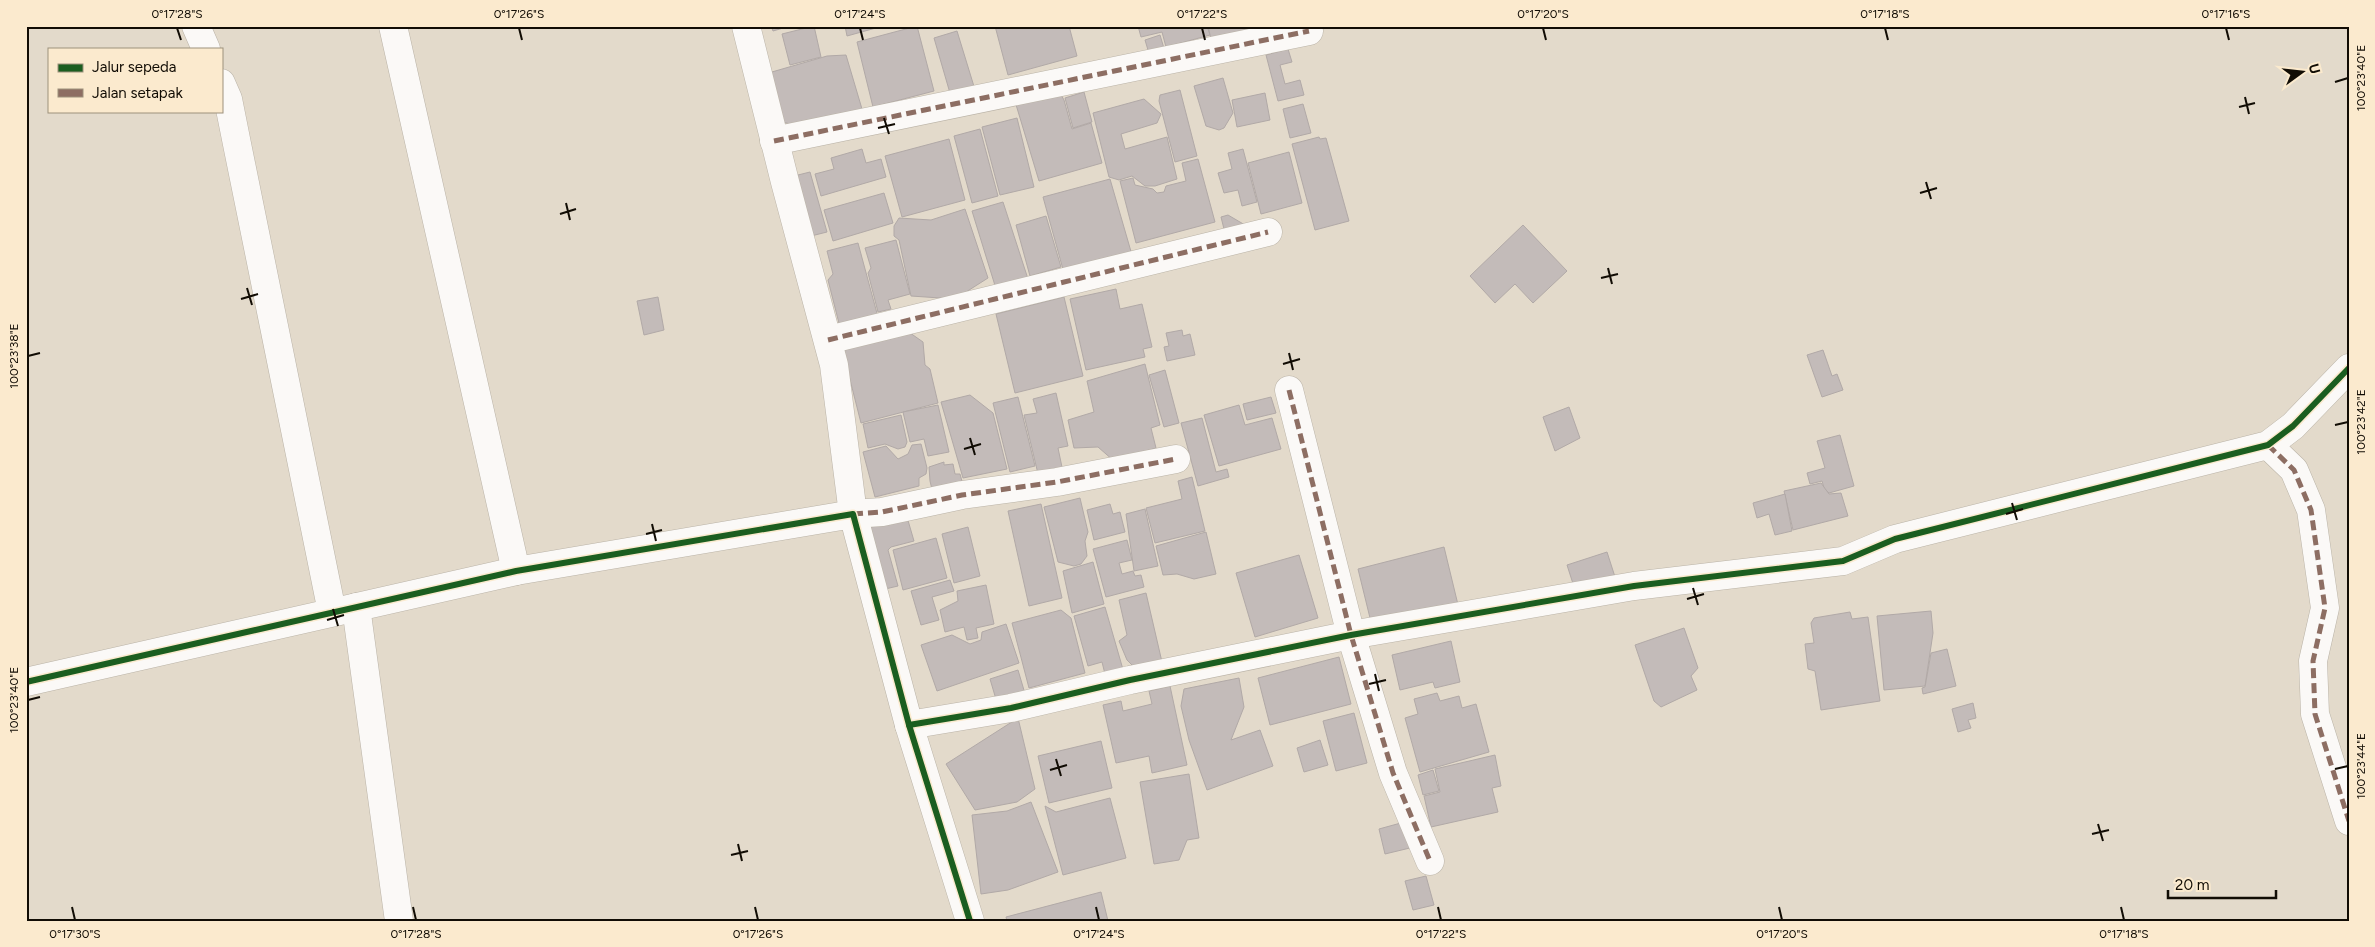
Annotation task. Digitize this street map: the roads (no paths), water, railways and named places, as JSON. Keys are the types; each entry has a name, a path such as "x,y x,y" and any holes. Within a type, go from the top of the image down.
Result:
{"street":[{"path":"196,26 206,48"},
{"path":"393,26 516,570"},
{"path":"746,26 774,141 834,365 854,514 909,725 970,921"},
{"path":"774,141 1309,31"},
{"path":"222,86 228,99 344,609 399,921"},
{"path":"828,340 1268,232"},
{"path":"909,725 1011,708 1130,680 1351,635 1634,586 1843,561 1896,540 2268,445 2293,426 2349,368"},
{"path":"1289,390 1351,635 1393,772 1430,860"},
{"path":"2268,445 2294,470 2311,510 2325,608 2313,661 2315,714 2349,821"},
{"path":"26,682 516,570 854,514 882,512 962,495 1057,482 1176,459"}]}
